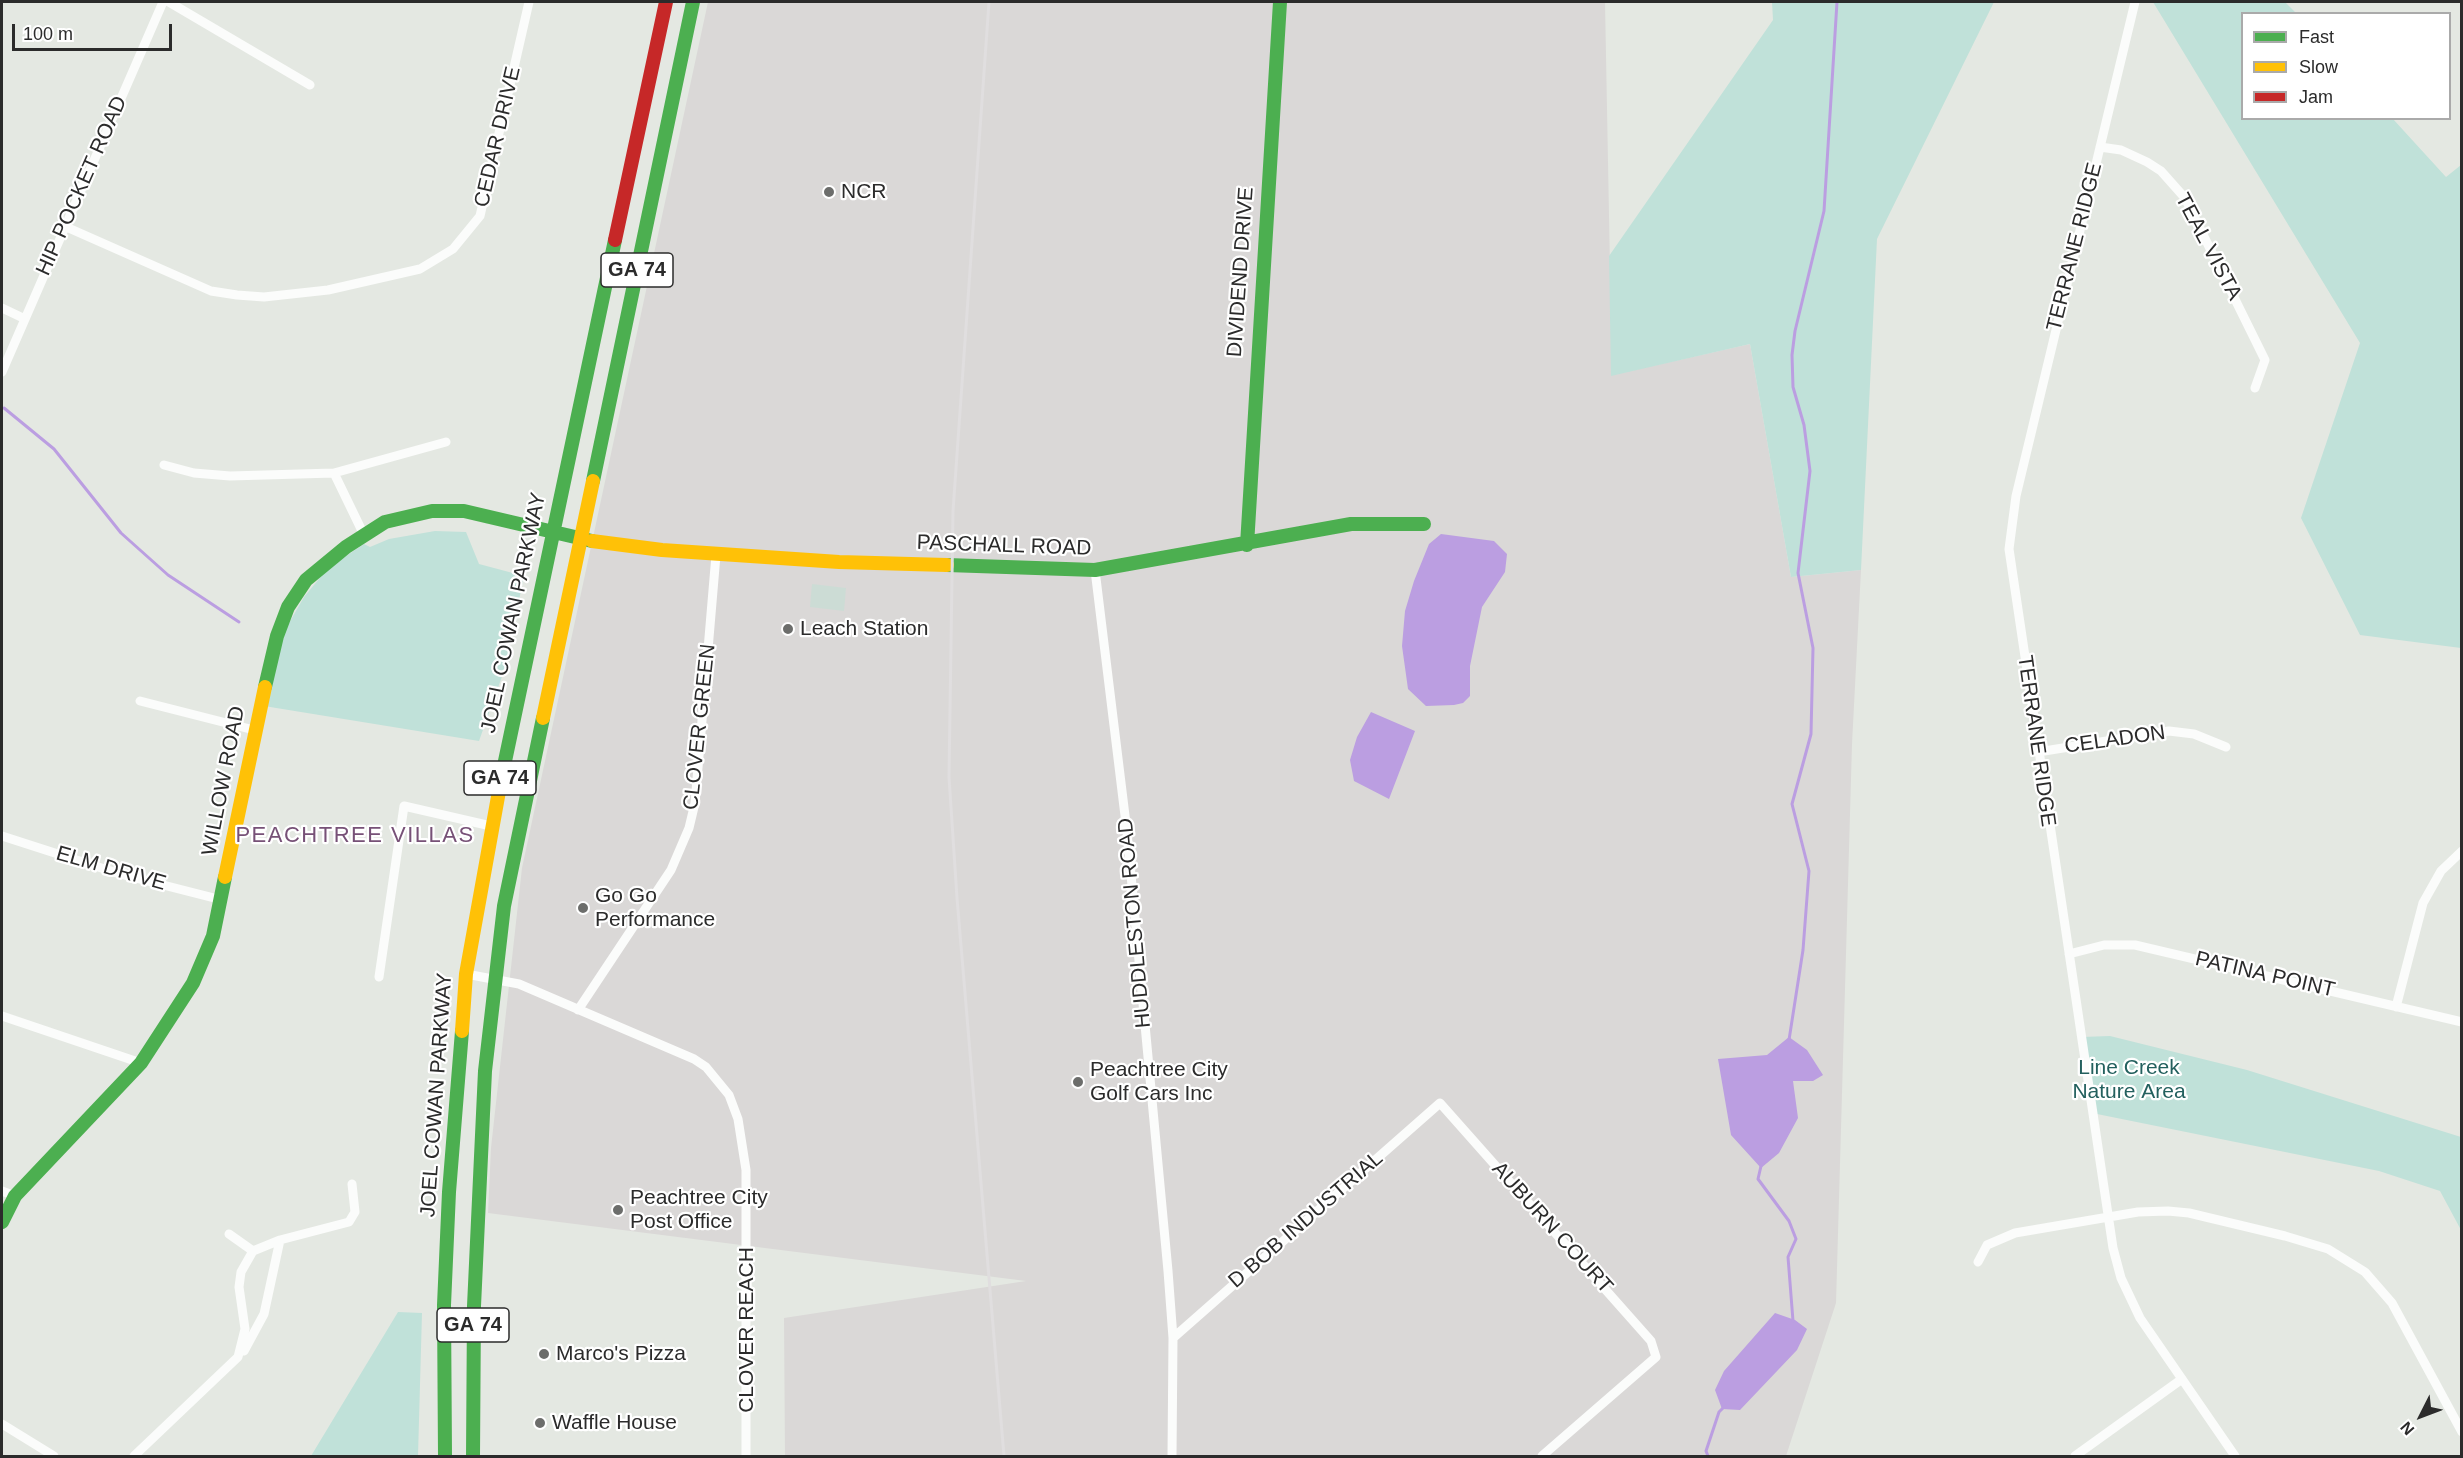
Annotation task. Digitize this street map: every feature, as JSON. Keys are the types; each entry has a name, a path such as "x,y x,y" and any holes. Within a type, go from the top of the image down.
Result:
{"main road":[{"name":"JOEL COWAN PARKWAY","path":"445,1456 446,1259 466,974 491,826 666,2"},
{"name":"GA 74","path":"473,1456 472,1386 485,1071 504,906 693,2"},
{"name":"DIVIDEND DRIVE","path":"1247,545 1280,2"},
{"name":"WILLOW ROAD","path":"2,1222 15,1196 141,1063 194,983 211,944 222,900 254,730 277,636 288,607 306,580 364,535 385,522 410,514 444,510 464,511 580,538"},
{"name":"PASCHALL ROAD","path":"580,538 605,544 716,555 839,562 1095,570 1247,545 1351,524 1391,522 1424,524"}],"street":[{"name":"HIP POCKET ROAD","path":"2,372 23,318 163,2"},
{"path":"169,2 310,85"},
{"name":"CEDAR DRIVE","path":"64,226 211,291 237,295 264,297 328,290 420,269 453,249 480,216 529,2"},
{"name":"TERRANE RIDGE","path":"2134,2 2050,350 2009,534 2011,566 2106,1217 2121,1278 2130,1299 2235,1456"},
{"name":"TEAL VISTA","path":"2100,147 2121,150 2147,162 2161,171 2185,198 2265,360 2254,388"},
{"path":"2,308 23,318"},
{"path":"164,465 194,473 230,476 334,474 447,442"},
{"path":"334,474 364,535"},
{"name":"CLOVER GREEN","path":"578,1011 671,870 688,828 695,803 716,555"},
{"name":"HUDDLESTON ROAD","path":"1095,570 1126,832 1173,1338 1172,1456"},
{"path":"140,701 254,730"},
{"name":"CELADON","path":"2038,752 2169,731 2194,734 2226,747"},
{"path":"379,977 404,806 491,826"},
{"name":"ELM DRIVE","path":"2,836 120,874 222,900"},
{"path":"2396,1007 2422,903 2441,871 2462,851"},
{"name":"PATINA POINT","path":"2068,954 2104,945 2135,945 2462,1022"},
{"name":"CLOVER REACH","path":"466,974 512,982 694,1059 720,1081 729,1095 738,1119 744,1146 746,1181 746,1456"},
{"path":"2,1016 141,1063"},
{"name":"D BOB INDUSTRIAL","path":"1173,1338 1440,1103"},
{"name":"AUBURN COURT","path":"1440,1103 1636,1323 1651,1341 1656,1357 1542,1456"},
{"path":"238,1357 246,1329 239,1287 241,1272 253,1251 280,1240 349,1222 355,1212 352,1184"},
{"path":"2,1191 15,1196"},
{"path":"1978,1262 1987,1245 2015,1233 2138,1212 2189,1213 2294,1238 2339,1254 2365,1272 2392,1303 2462,1432"},
{"path":"229,1234 253,1251"},
{"path":"134,1456 247,1347 264,1314 280,1240"},
{"path":"2075,1456 2182,1379"},
{"path":"2,1424 54,1456"}],"shaded area":[{"path":"708,2 1605,2 1612,375 1750,344 1791,577 1861,570 1852,744 1836,1303 1786,1456 785,1456 784,1318 1026,1281 488,1213 491,1148 522,868"},
{"path":"1441,534 1494,541 1507,554 1505,572 1482,607 1470,666 1470,696 1463,703 1426,706 1408,689 1402,646 1405,611 1429,544"},
{"path":"812,584 846,588 844,611 810,607"},
{"path":"1371,712 1415,731 1389,799 1354,781 1350,760 1357,737"},
{"path":"1789,1037 1807,1050 1823,1075 1813,1081 1793,1081 1798,1118 1779,1153 1761,1168 1731,1135 1718,1059 1767,1055"},
{"path":"1775,1313 1795,1320 1807,1329 1797,1350 1740,1410 1722,1409 1715,1390 1724,1371"}],"green space":[{"path":"1772,2 1994,2 1877,239 1861,570 1791,577 1750,344 1611,376 1609,256 1773,20"},
{"path":"2153,2 2285,2 2295,12 2241,12 2241,120 2394,120 2446,177 2461,165 2461,648 2360,635 2301,518 2360,343"},
{"path":"435,531 466,532 479,564 524,576 505,668 479,741 264,706 285,630 304,597 328,568 364,544 370,547 389,539"},
{"name":"Line Creek Nature Area","path":"2110,1036 2247,1070 2461,1137 2461,1230 2440,1191 2379,1171 2092,1113 2081,1037"},
{"path":"398,1312 422,1313 418,1456 311,1456"}],"waterway":[{"path":"1789,1040 1803,950 1809,871 1792,804 1811,734 1813,648 1798,573 1810,471 1804,425 1793,387 1792,355 1795,331 1824,211 1837,2"},
{"path":"4,408 54,449 121,533 168,575 239,622"},
{"path":"1761,1166 1758,1179 1789,1221 1796,1239 1788,1257 1793,1321"},
{"path":"1708,1456 1706,1451 1719,1412 1725,1406"}],"railway":[{"path":"989,2 953,511 949,777 1004,1456"}],"traffic: fast":[{"path":"593,481 693,2"},
{"path":"1247,545 1280,2"},
{"path":"501,780 615,240"},
{"path":"265,687 277,636 288,607 306,580 346,547 385,522 432,511 464,511 592,541"},
{"path":"947,565 1095,570 1351,524 1424,524"},
{"path":"473,1456 474,1306 485,1071 504,906 543,718"},
{"path":"2,1222 15,1196 141,1063 193,983 213,936 225,877"},
{"path":"445,1456 444,1305 449,1192 462,1031"}],"traffic: slow":[{"path":"543,718 593,481"},
{"path":"592,541 662,550 839,562 947,565"},
{"path":"225,877 265,687"},
{"path":"462,1031 466,974 501,780"}],"traffic: jam":[{"path":"615,240 666,2"}],"place":[{"name":"NCR","path":"829,192"},
{"name":"Leach Station","path":"788,629"},
{"name":"Go Go Performance","path":"583,908"},
{"name":"Peachtree City Golf Cars Inc","path":"1078,1082"},
{"name":"Peachtree City Post Office","path":"618,1210"},
{"name":"Marco's Pizza","path":"544,1354"},
{"name":"Waffle House","path":"540,1423"}],"district":[{"name":"PEACHTREE VILLAS","path":"355,836"}]}
